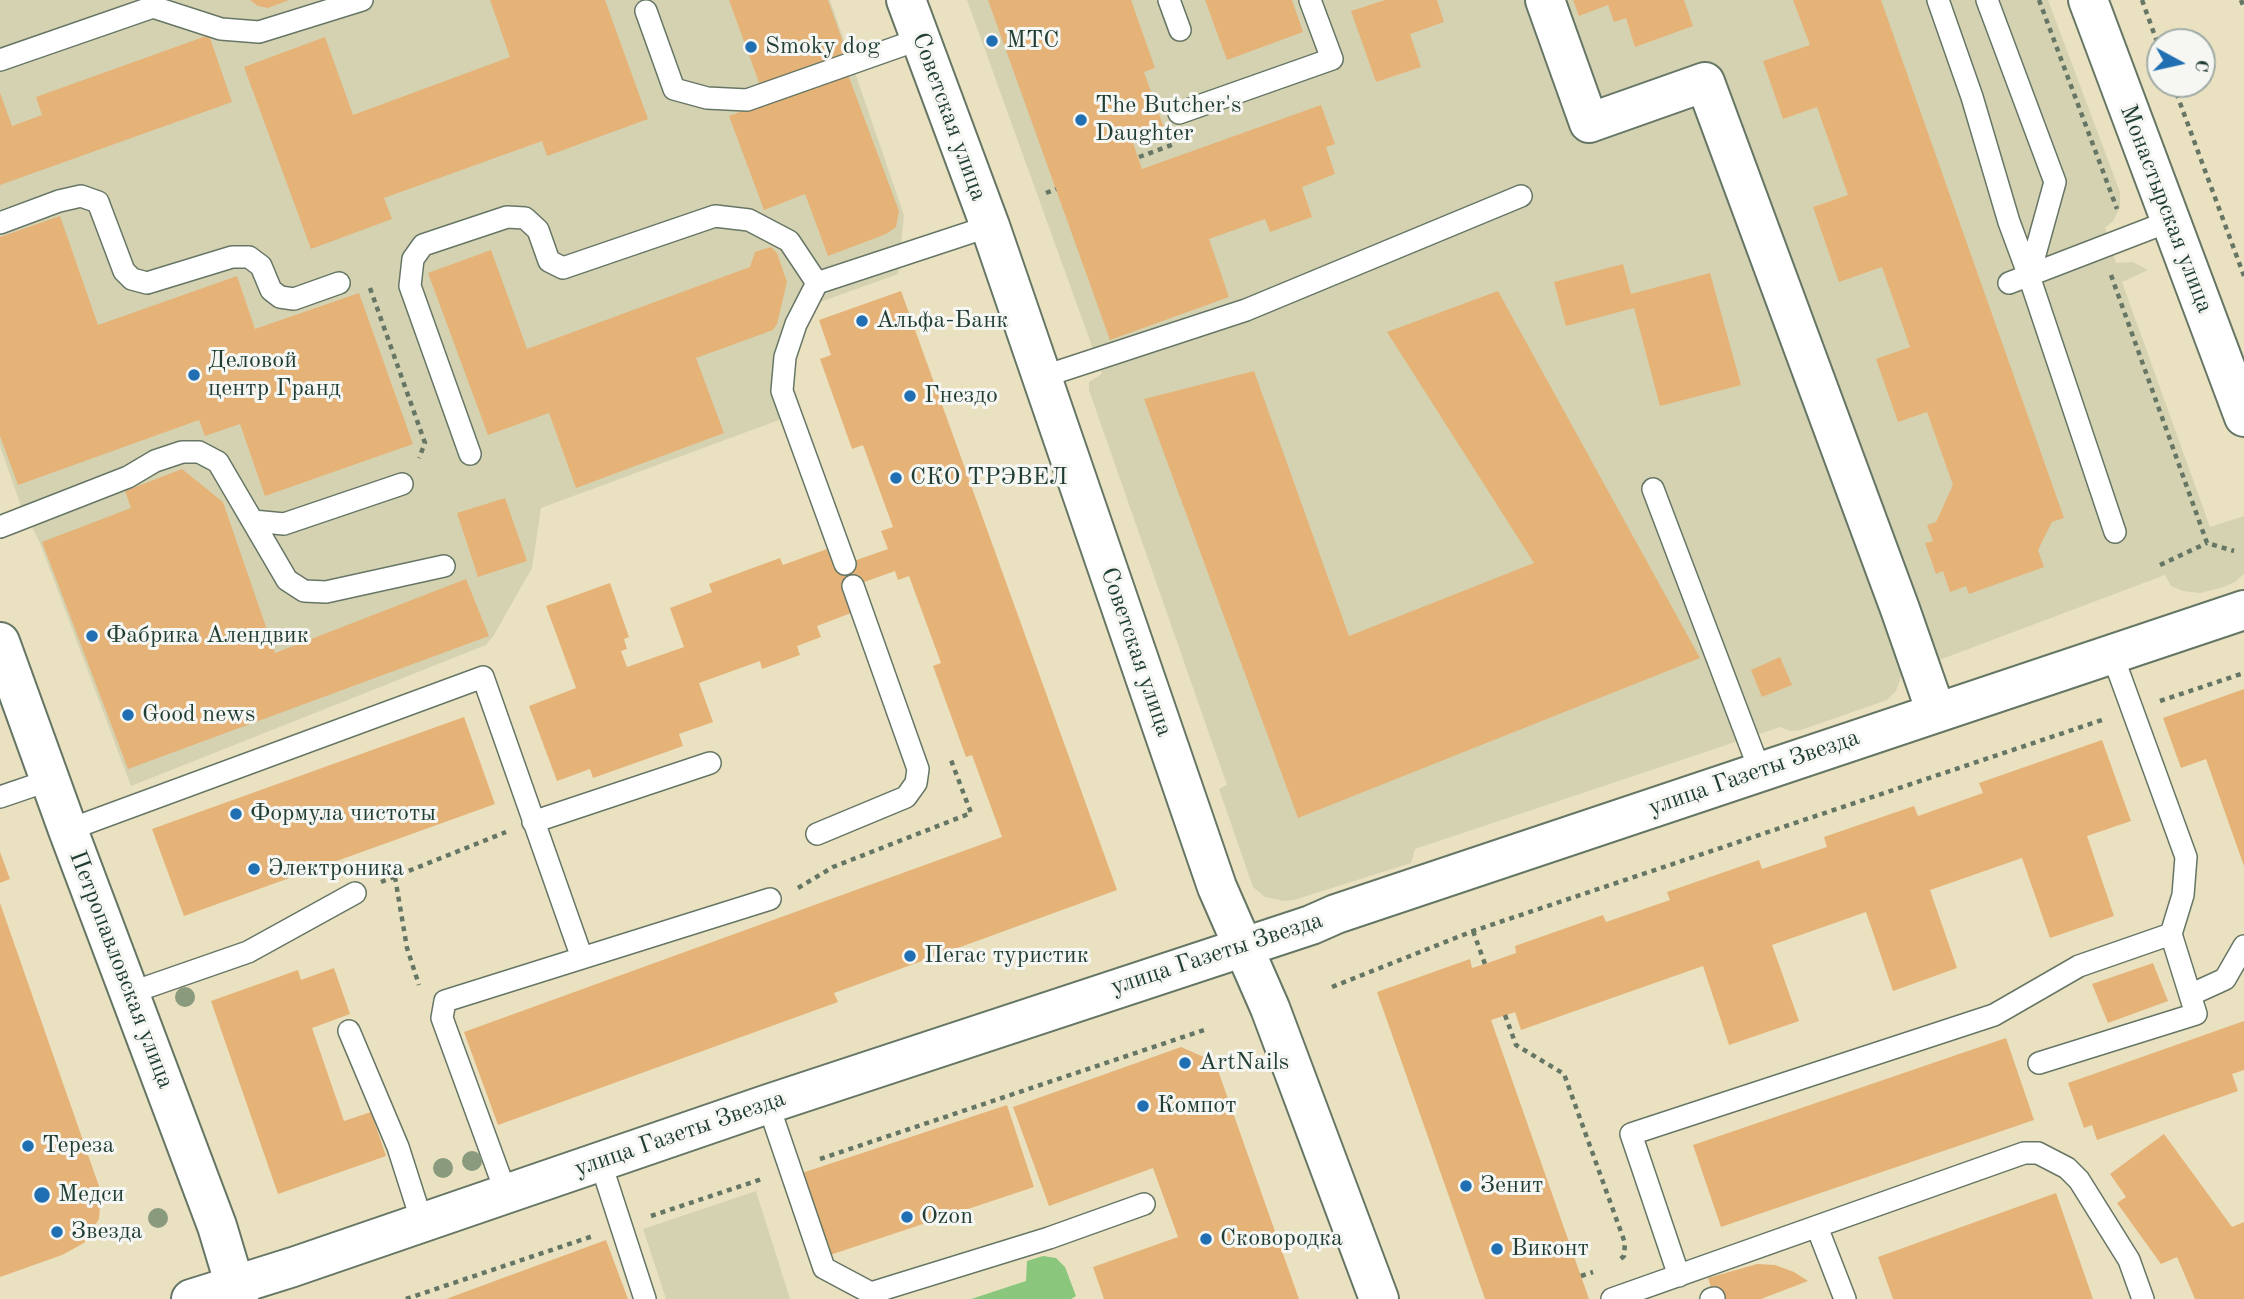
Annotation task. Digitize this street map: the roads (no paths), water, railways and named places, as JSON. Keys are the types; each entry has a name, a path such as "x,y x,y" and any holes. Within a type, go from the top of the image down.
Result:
{"street":[{"name":"Советская улица","path":"906,0 990,226 1217,887 1270,1008 1379,1299"},
{"path":"1545,0 1589,123 1705,82 1936,712"},
{"name":"Монастырская улица","path":"2088,0 2244,417"},
{"name":"улица Газеты Звезда","path":"191,1299 236,1292 293,1266 600,1161 2244,610"},
{"name":"Петропавловская улица","path":"0,642 217,1226 236,1292"}],"lane":[{"path":"0,60 152,4 221,29 259,32 362,0"},
{"path":"1169,0 1181,30"},
{"path":"1179,113 1332,59 1310,0"},
{"path":"1938,0 1972,97 2009,222 2115,532"},
{"path":"1987,0 2055,182 2029,276"},
{"path":"646,10 674,89 707,98 747,100 920,39"},
{"path":"0,223 81,196 98,202 124,271 132,279 147,283 232,257 249,257 261,266 271,290 280,297 294,299 339,283"},
{"path":"1042,377 1246,310 1521,196"},
{"path":"470,454 410,286 413,259 423,245 507,217 525,218 538,230 550,261 563,268 715,216 749,220 789,241 817,283"},
{"path":"2009,284 2170,221"},
{"path":"845,564 782,391 785,357 796,324 817,283 990,226"},
{"path":"0,527 128,477 155,461 182,452 199,452 218,462 287,580 304,591 326,592 444,566"},
{"path":"253,522 284,524 402,484"},
{"path":"1653,489 1760,771"},
{"path":"817,834 906,797 916,783 918,769 853,586"},
{"path":"2039,1063 2196,1014 2171,934 2183,895 2186,858 2112,654"},
{"path":"68,830 484,677 582,958"},
{"path":"533,822 710,763"},
{"path":"0,797 50,780"},
{"path":"130,993 248,952 355,893"},
{"path":"506,1193 442,1018 446,1001 770,899"},
{"path":"1679,1276 1631,1134 1994,1015 2079,966 2171,934"},
{"path":"2190,995 2225,979 2244,946"},
{"path":"349,1031 398,1147 422,1222"},
{"path":"768,1104 824,1268 871,1293 1049,1238 1144,1204"},
{"path":"1612,1299 2024,1153 2038,1153 2067,1168 2079,1180 2129,1260 2143,1299"},
{"path":"600,1161 645,1299"},
{"path":"1817,1227 1845,1299"}],"place":[{"name":"МТС","path":"992,41"},
{"name":"Smoky dog","path":"751,47"},
{"name":"The Butcher's Daughter","path":"1081,120"},
{"name":"Альфа-Банк","path":"862,321"},
{"name":"Деловой центр Гранд","path":"194,375"},
{"name":"Гнездо","path":"910,396"},
{"name":"СКО ТРЭВЕЛ","path":"896,478"},
{"name":"Фабрика Алендвик","path":"92,636"},
{"name":"Good news","path":"128,715"},
{"name":"Формула чистоты","path":"236,814"},
{"name":"Электроника","path":"254,869"},
{"name":"Пегас туристик","path":"910,956"},
{"name":"ArtNails","path":"1185,1063"},
{"name":"Компот","path":"1143,1106"},
{"name":"Тереза","path":"28,1146"},
{"name":"Зенит","path":"1466,1186"},
{"name":"Медси","path":"42,1195"},
{"name":"Ozon","path":"907,1217"},
{"name":"Звезда","path":"57,1232"},
{"name":"Сковородка","path":"1206,1239"},
{"name":"Виконт","path":"1497,1249"}]}
